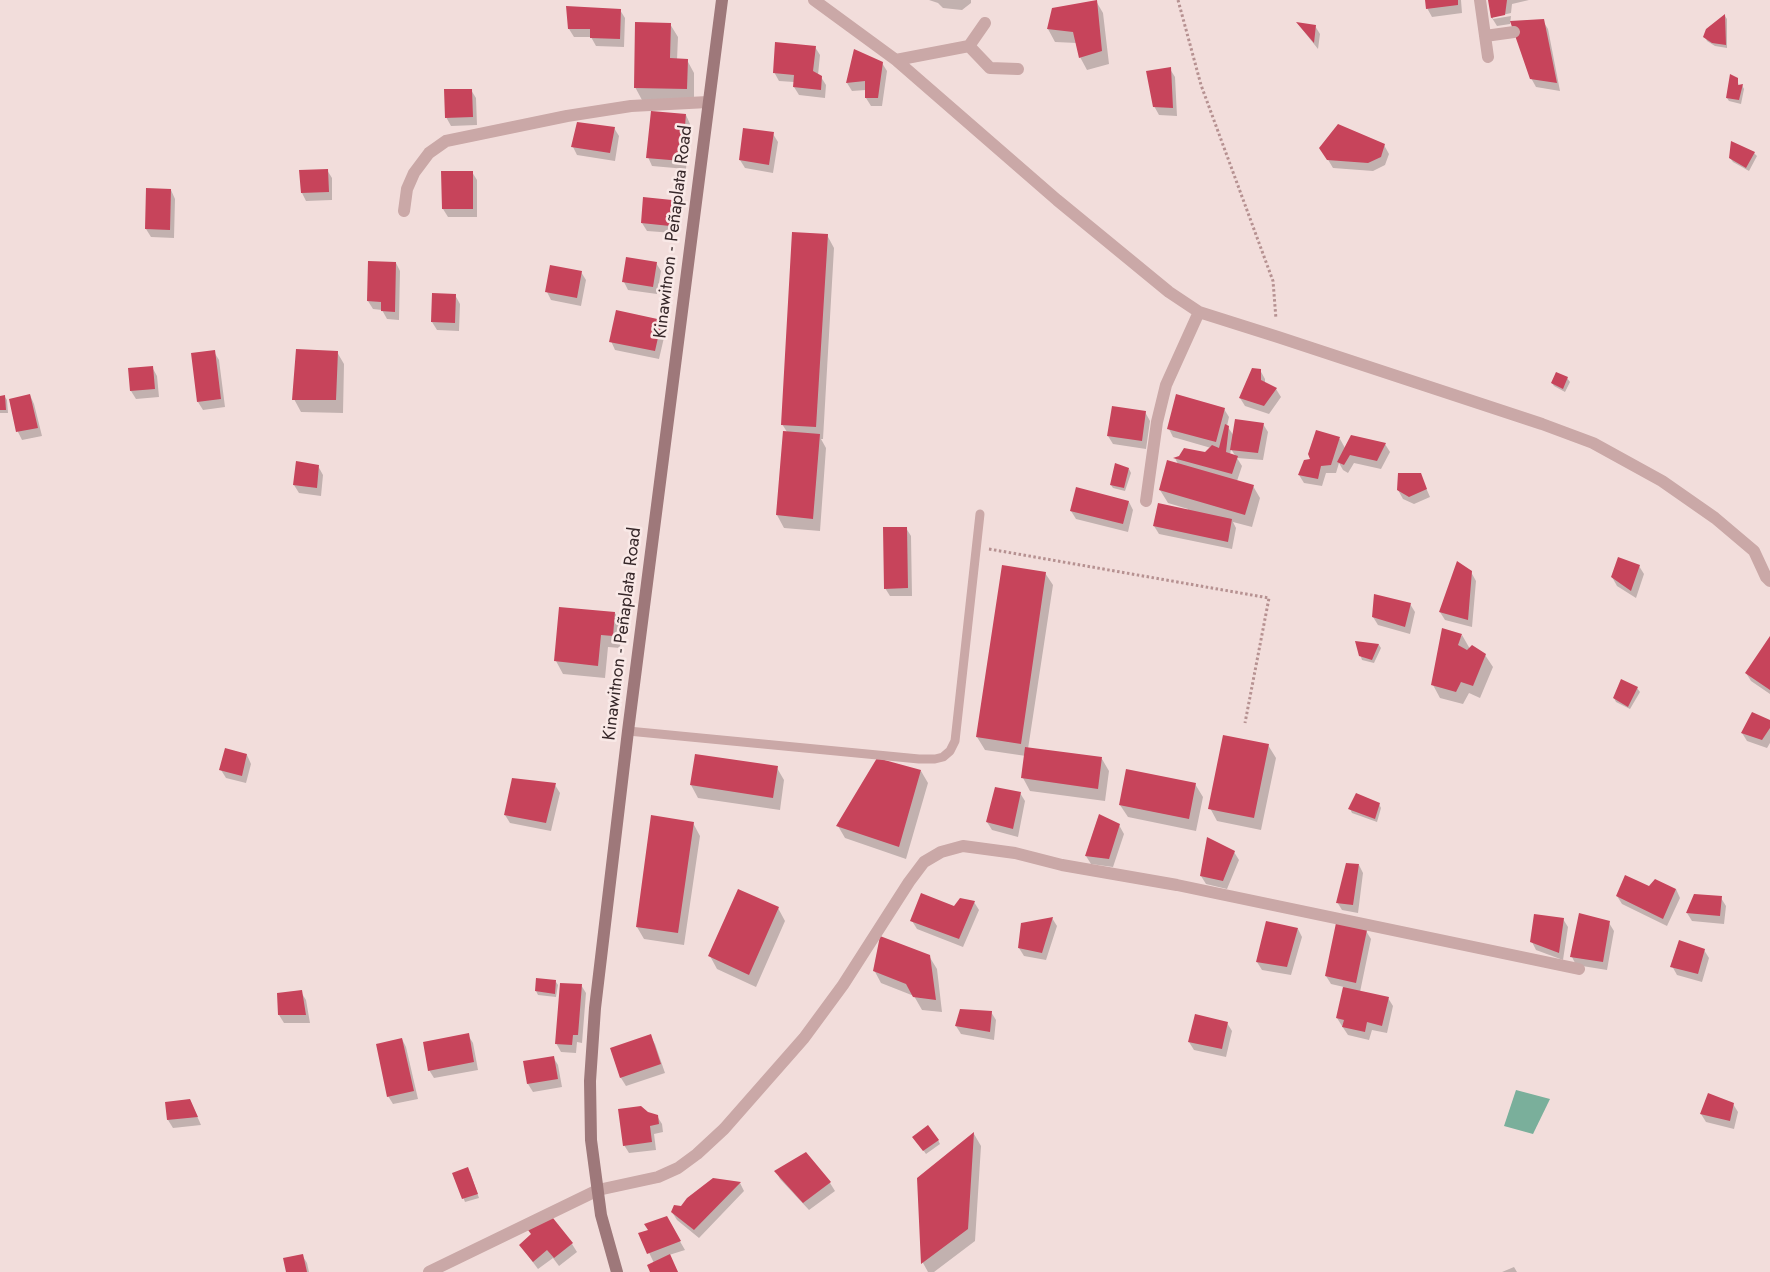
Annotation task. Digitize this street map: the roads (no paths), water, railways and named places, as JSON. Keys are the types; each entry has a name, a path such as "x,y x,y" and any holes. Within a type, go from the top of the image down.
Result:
{"street":[{"name":"Kinawitnon - Peñaplata Road","path":"617,1272 601,1214 591,1140 590,1081 595,1008 628,731 722,0"},
{"path":"814,0 896,60 1058,200 1169,292 1198,312 1542,424 1593,443 1662,481 1715,518 1754,551 1768,577"},
{"path":"1480,0 1488,56"},
{"path":"896,60 969,46 985,24"},
{"path":"1485,36 1514,32"},
{"path":"969,46 990,68 1018,69"},
{"path":"404,211 407,189 414,174 429,153 446,141 604,110 631,106 708,102"},
{"path":"1146,501 1157,422 1166,385 1198,312"},
{"path":"429,1272 598,1190 658,1177 678,1168 697,1154 724,1129 804,1038 843,985 909,882 924,862 941,852 963,846 1015,853 1062,865 1186,887 1579,969"}],"lane":[{"path":"628,731 919,759 943,757 950,751 954,740 980,514"}]}
